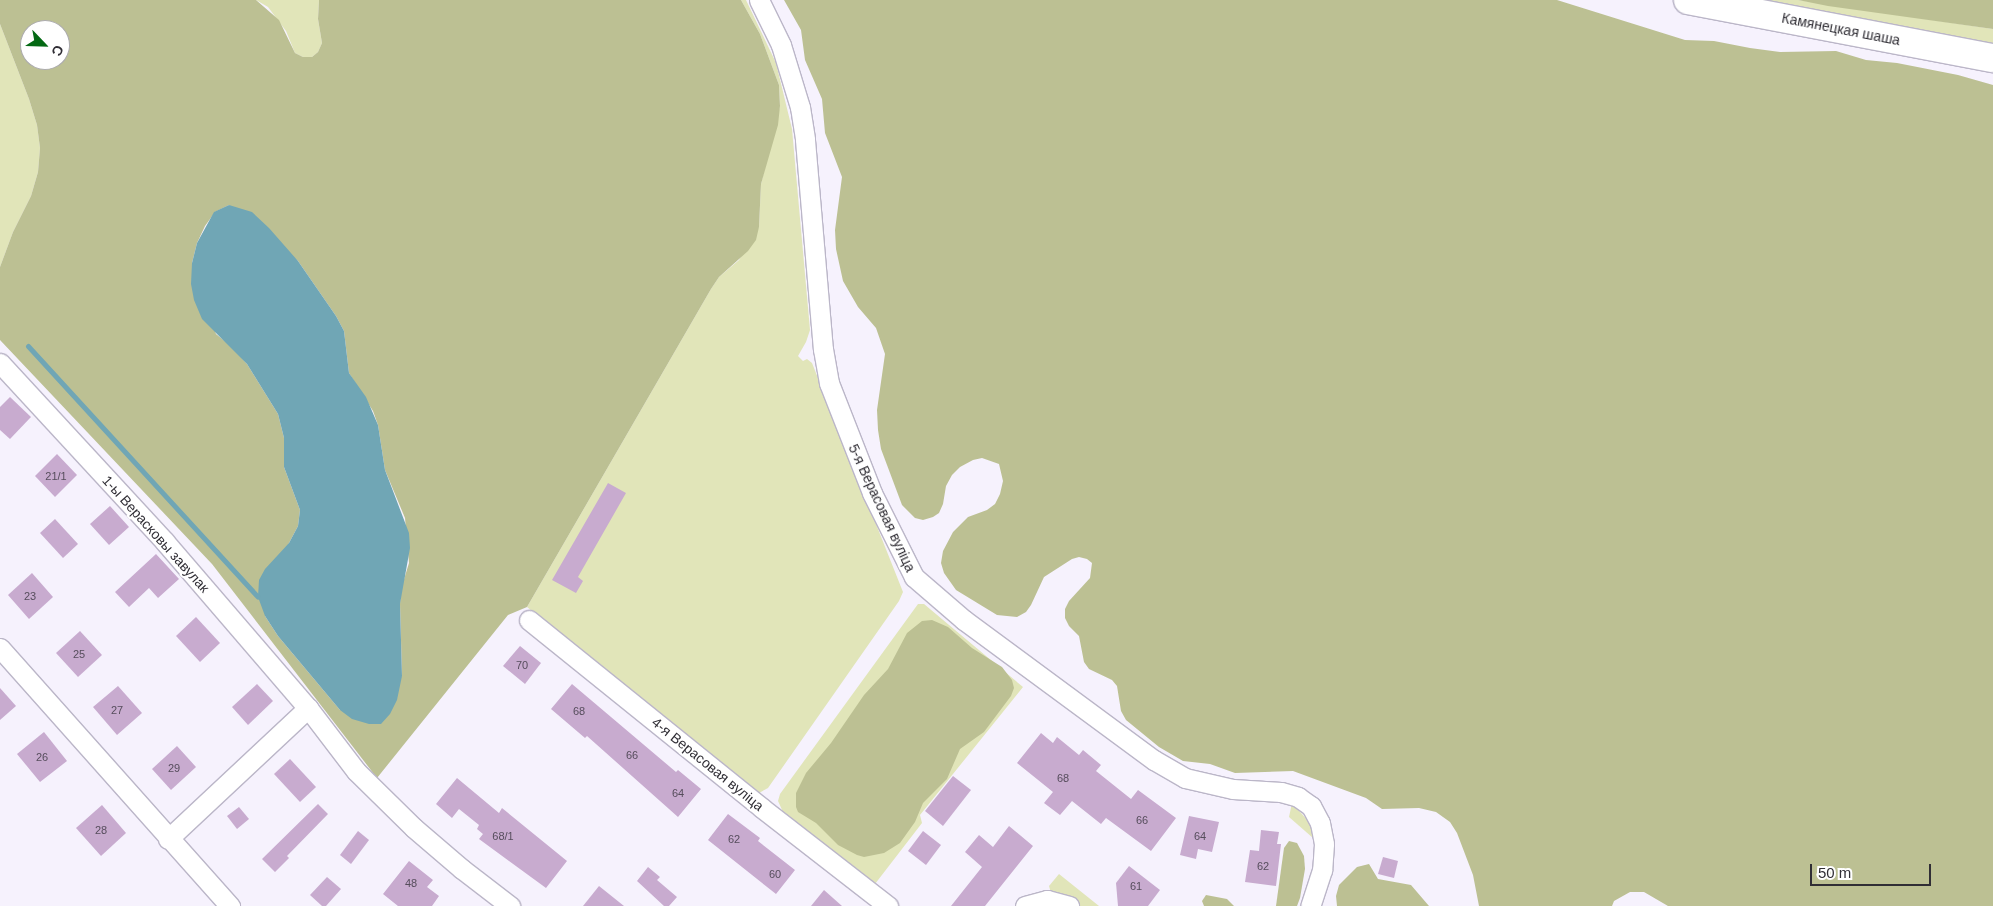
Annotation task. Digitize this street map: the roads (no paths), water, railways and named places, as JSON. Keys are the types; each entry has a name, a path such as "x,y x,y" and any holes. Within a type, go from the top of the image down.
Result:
{"main road":[{"name":"Камянецкая шаша","path":"1688,0 1993,58"}],"street":[{"name":"5-я Верасовая вуліца","path":"759,0 781,45 800,107 805,140 823,349 829,383 872,493 914,578 964,620 1154,760 1185,778 1233,789 1281,792 1298,797 1311,806 1320,823 1324,844 1322,870 1312,905"},
{"name":"1-ы Верасковы завулак","path":"0,363 165,542 308,708 356,771 408,822 462,869 510,906"},
{"name":"4-я Верасовая вуліца","path":"529,620 762,808 888,906"},
{"path":"0,648 168,839 230,906"},
{"path":"168,839 308,708"},
{"path":"1025,906 1047,900 1068,906"}],"water":[{"path":"229,205 252,212 269,228 298,261 336,316 344,331 349,373 366,397 378,425 385,470 409,533 410,548 400,604 402,676 397,700 390,714 381,724 369,724 352,719 340,710 278,636 265,616 258,597 259,580 265,569 289,543 298,526 300,510 284,467 284,438 278,414 247,364 202,319 194,300 191,284 192,263 197,243 214,212"}],"waterway":[{"path":"28,346 258,597"}]}
